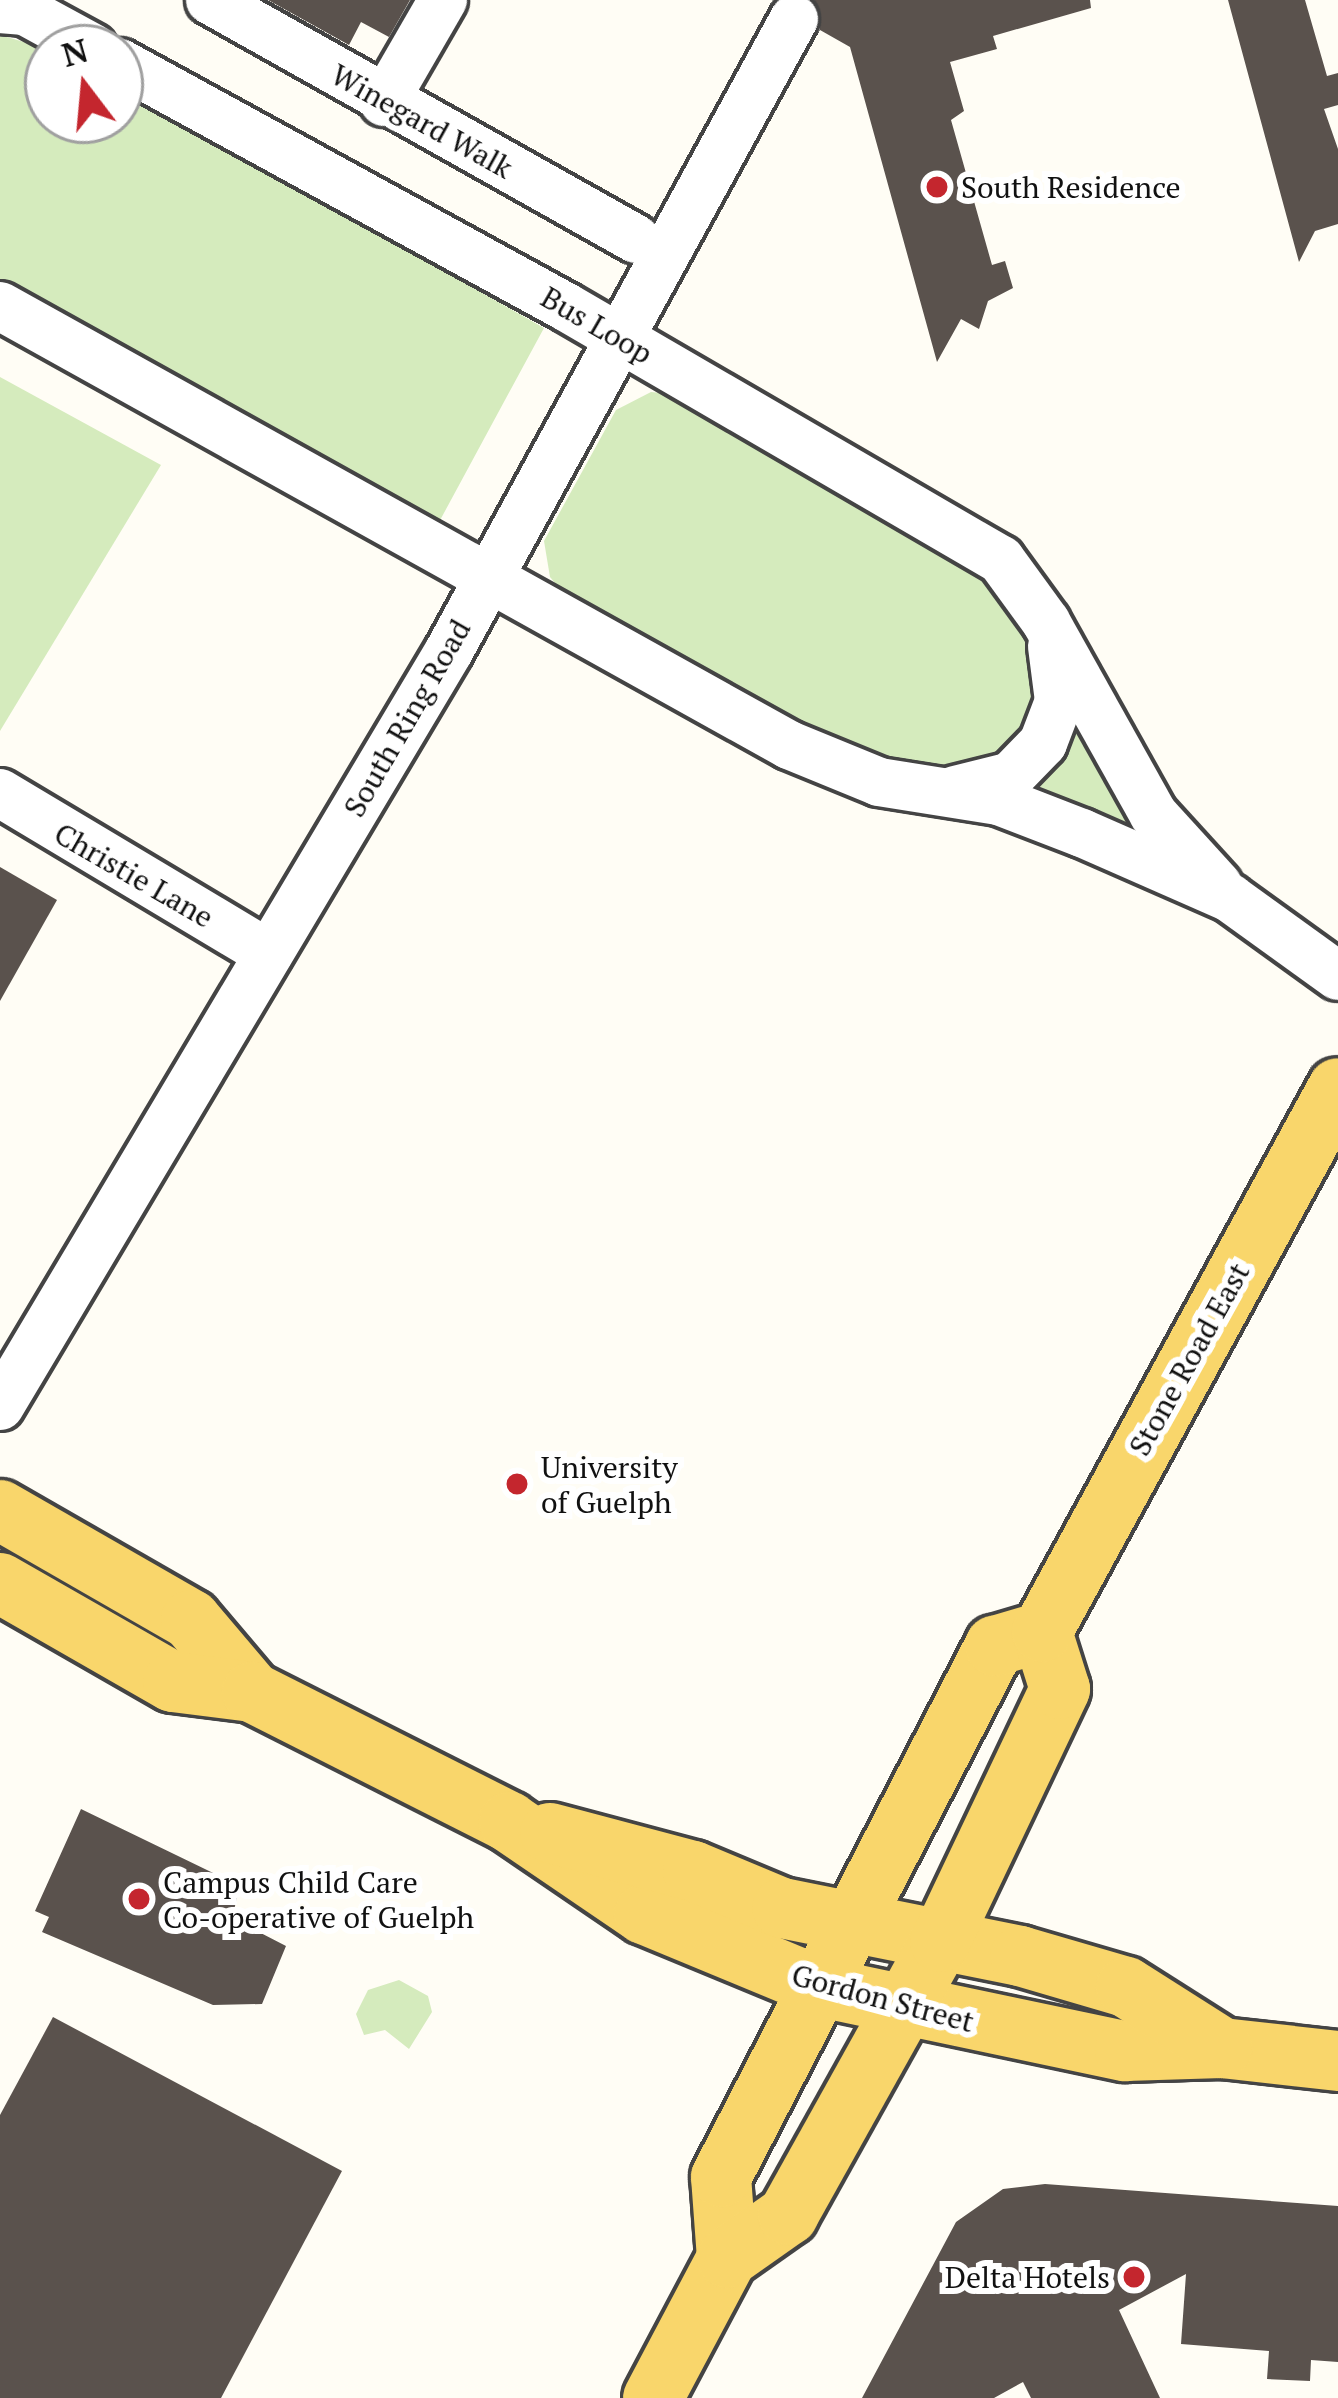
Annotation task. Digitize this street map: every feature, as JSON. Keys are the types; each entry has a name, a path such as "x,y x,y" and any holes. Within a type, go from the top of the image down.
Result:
{"main road":[{"name":"Stone Road East","path":"1042,1632 1338,1088"},
{"name":"Gordon Street","path":"0,1510 191,1620 252,1692"},
{"name":"Gordon Street","path":"0,1583 173,1682 252,1692 509,1822 644,1914 820,1987 1125,2051 1222,2048 1338,2061"},
{"path":"652,2398 727,2258 788,2215 940,1942 1060,1689 1042,1632 995,1646 721,2177 727,2258"},
{"name":"Gordon Street","path":"509,1822 693,1870 782,1908 1126,1987 1222,2048"}],"street":[{"name":"Winegard Walk","path":"209,0 384,102 637,239"},
{"path":"384,102 443,0"},
{"path":"0,9 25,11 49,24"},
{"name":"South Ring Road","path":"0,1406 487,576 794,19"},
{"name":"Bus Loop","path":"144,76 616,337 1001,560 1046,622 1154,815 1230,898 1338,976"},
{"name":"Bus Loop","path":"0,306 789,745 843,770 914,789 999,801 1230,898"},
{"name":"Bus Loop","path":"914,789 990,786 1030,762 1059,701 1046,622"},
{"name":"Christie Lane","path":"0,794 269,953"}],"green space":[{"path":"0,35 24,42 24,144 144,144 144,101 544,328 438,524 0,282"},
{"path":"0,377 161,465 0,731"},
{"path":"651,392 672,394 931,540 992,586 1030,629 1037,729 967,777 859,757 565,595 550,577 544,541 616,410"},
{"path":"1073,728 1084,738 1131,829 1035,795"},
{"path":"399,1980 428,1996 432,2012 409,2049 385,2030 364,2035 356,2014 368,1990"}],"building":[{"path":"268,0 410,0 389,37 361,22 349,45"},
{"name":"South Residence","path":"814,0 1090,0 1091,8 993,36 997,49 950,62 964,111 951,120 992,265 1005,261 1013,288 988,301 979,329 961,319 937,362 850,47 820,30"},
{"name":"South Residence","path":"1228,0 1305,0 1327,76 1338,73 1338,105 1324,109 1338,149 1338,224 1315,231 1299,262"},
{"path":"0,867 57,900 0,1001"},
{"name":"Campus Child Care Co-operative of Guelph","path":"81,1809 240,1886 232,1918 286,1946 262,2004 213,2005 42,1932 49,1917 35,1911"},
{"path":"53,2017 342,2171 221,2398 0,2398 0,2115"},
{"name":"Delta Hotels","path":"1045,2184 1338,2206 1338,2362 1311,2360 1310,2381 1267,2379 1269,2351 1181,2344 1186,2274 1119,2310 1160,2398 1031,2398 1023,2382 994,2398 862,2398 956,2222 1003,2189"}],"place":[{"name":"South Residence","path":"937,187"},
{"name":"University of Guelph","path":"517,1484"},
{"name":"Campus Child Care Co-operative of Guelph","path":"139,1899"},
{"name":"Delta Hotels","path":"1134,2277"}]}
